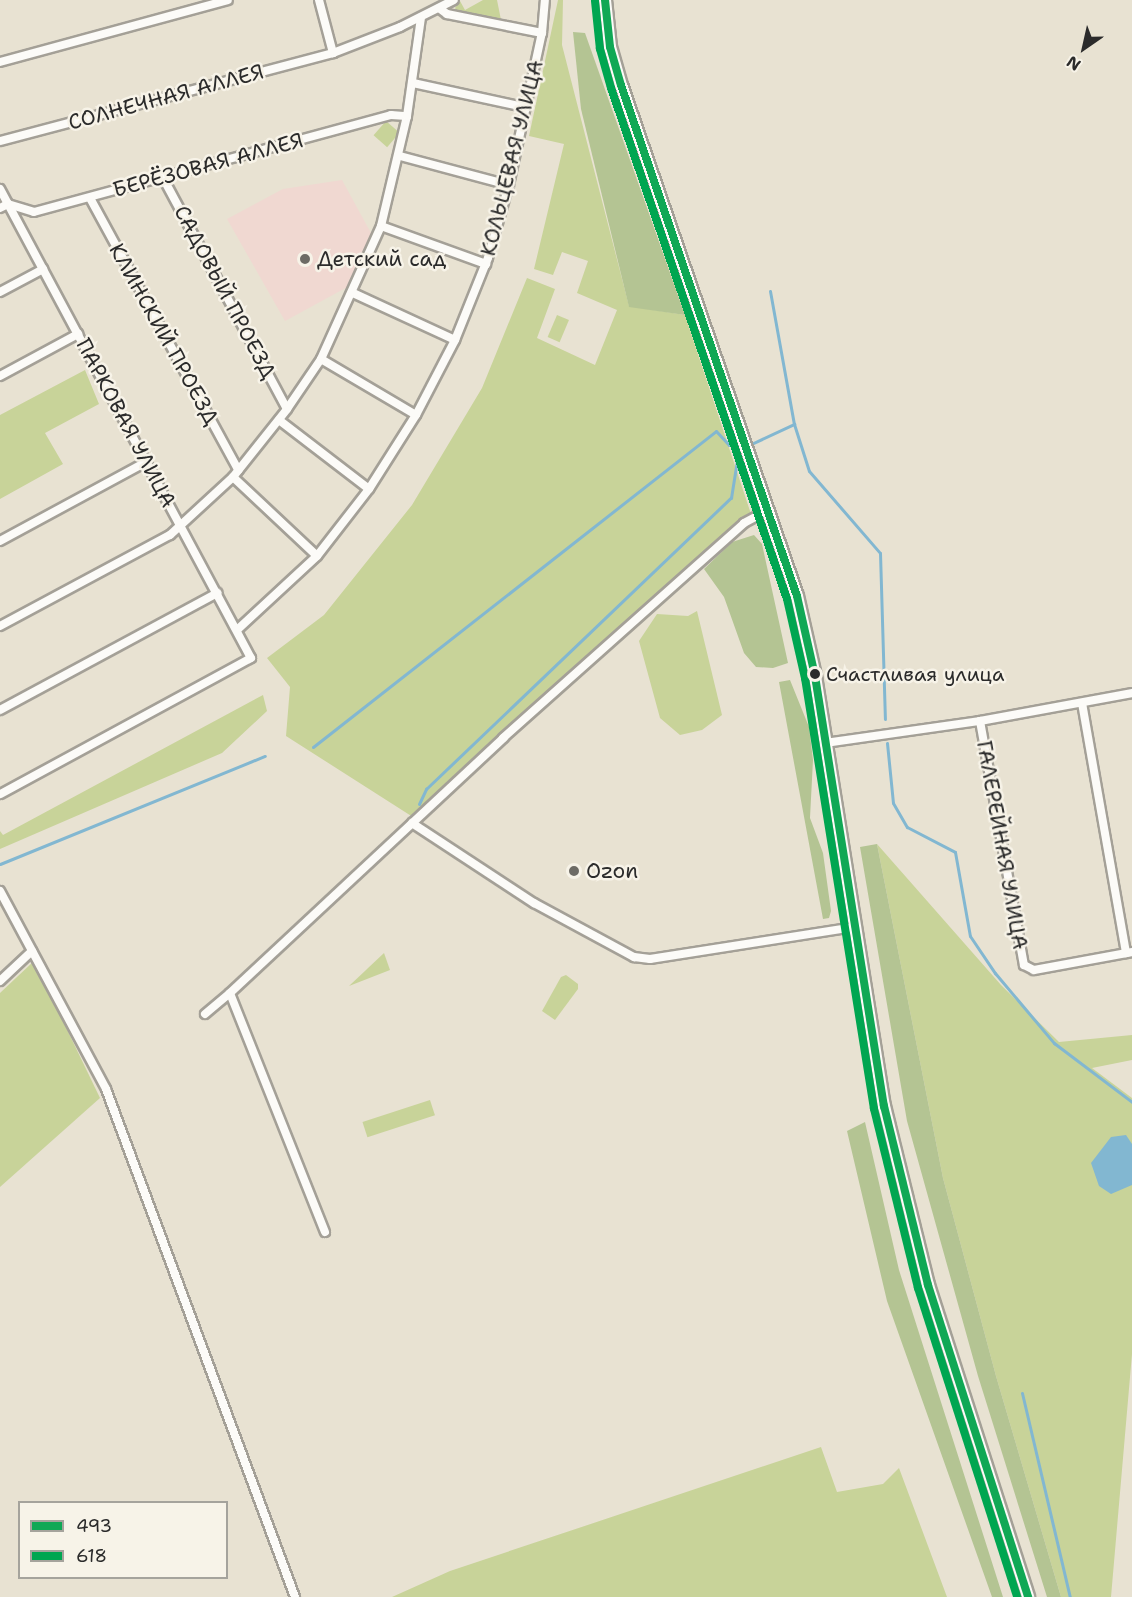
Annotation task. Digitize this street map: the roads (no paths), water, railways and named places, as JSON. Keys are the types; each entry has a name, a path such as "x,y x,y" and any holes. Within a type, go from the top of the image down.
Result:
{"main road":[{"path":"605,0 610,47 621,85 797,596 825,743 884,1106 928,1285 1028,1597"}],"street":[{"path":"0,62 228,0"},
{"path":"319,0 333,52"},
{"name":"СОЛНЕЧНАЯ АЛЛЕЯ","path":"0,141 333,52 421,18 454,0"},
{"name":"КОЛЬЦЕВАЯ УЛИЦА","path":"237,630 317,556 369,489 416,415 455,340 486,264 508,185 542,33 545,0"},
{"path":"439,8 447,14 542,33"},
{"path":"0,626 182,526 236,473 287,409 321,359 353,293 381,226 408,116 421,18"},
{"path":"414,83 524,107"},
{"name":"БЕРЁЗОВАЯ АЛЛЕЯ","path":"4,206 34,212 392,114 408,116"},
{"path":"400,156 508,185"},
{"name":"САДОВЫЙ ПРОЕЗД","path":"162,176 287,409"},
{"name":"ПАРКОВАЯ УЛИЦА","path":"0,189 4,206 44,269 251,658 0,794"},
{"name":"КЛИНСКИЙ ПРОЕЗД","path":"90,198 236,473 317,556"},
{"path":"381,226 486,264"},
{"path":"0,292 44,269"},
{"path":"353,293 455,340"},
{"path":"0,376 78,334"},
{"path":"321,359 416,415"},
{"path":"279,420 369,489"},
{"path":"0,541 147,462"},
{"path":"205,1014 744,523 768,510"},
{"path":"0,710 217,593"},
{"path":"825,743 980,721 1132,693"},
{"path":"1082,703 1129,952"},
{"name":"ГАЛЕРЕЙНАЯ УЛИЦА","path":"980,721 1024,965 1034,970 1129,952"},
{"path":"412,823 534,903 634,957 650,959 854,927"},
{"path":"0,891 106,1089 295,1597"},
{"path":"0,981 32,951"},
{"path":"230,993 325,1232"}],"water":[{"path":"1126,1135 1132,1144 1132,1185 1111,1194 1099,1186 1091,1163 1111,1137"}],"waterway":[{"path":"770,291 794,424 809,471 880,553 885,719"},
{"path":"749,445 794,424"},
{"path":"313,747 716,431 729,445 742,446"},
{"path":"419,804 426,789 731,498 737,459 742,450"},
{"path":"887,743 893,803 907,827 955,852 970,936 995,973 1054,1043 1132,1102"},
{"path":"0,864 265,756"},
{"path":"1022,1393 1070,1597"}],"place":[{"name":"Детский сад","path":"305,259"},
{"name":"Счастливая улица","path":"815,674"},
{"name":"Ozon","path":"574,871"}]}
